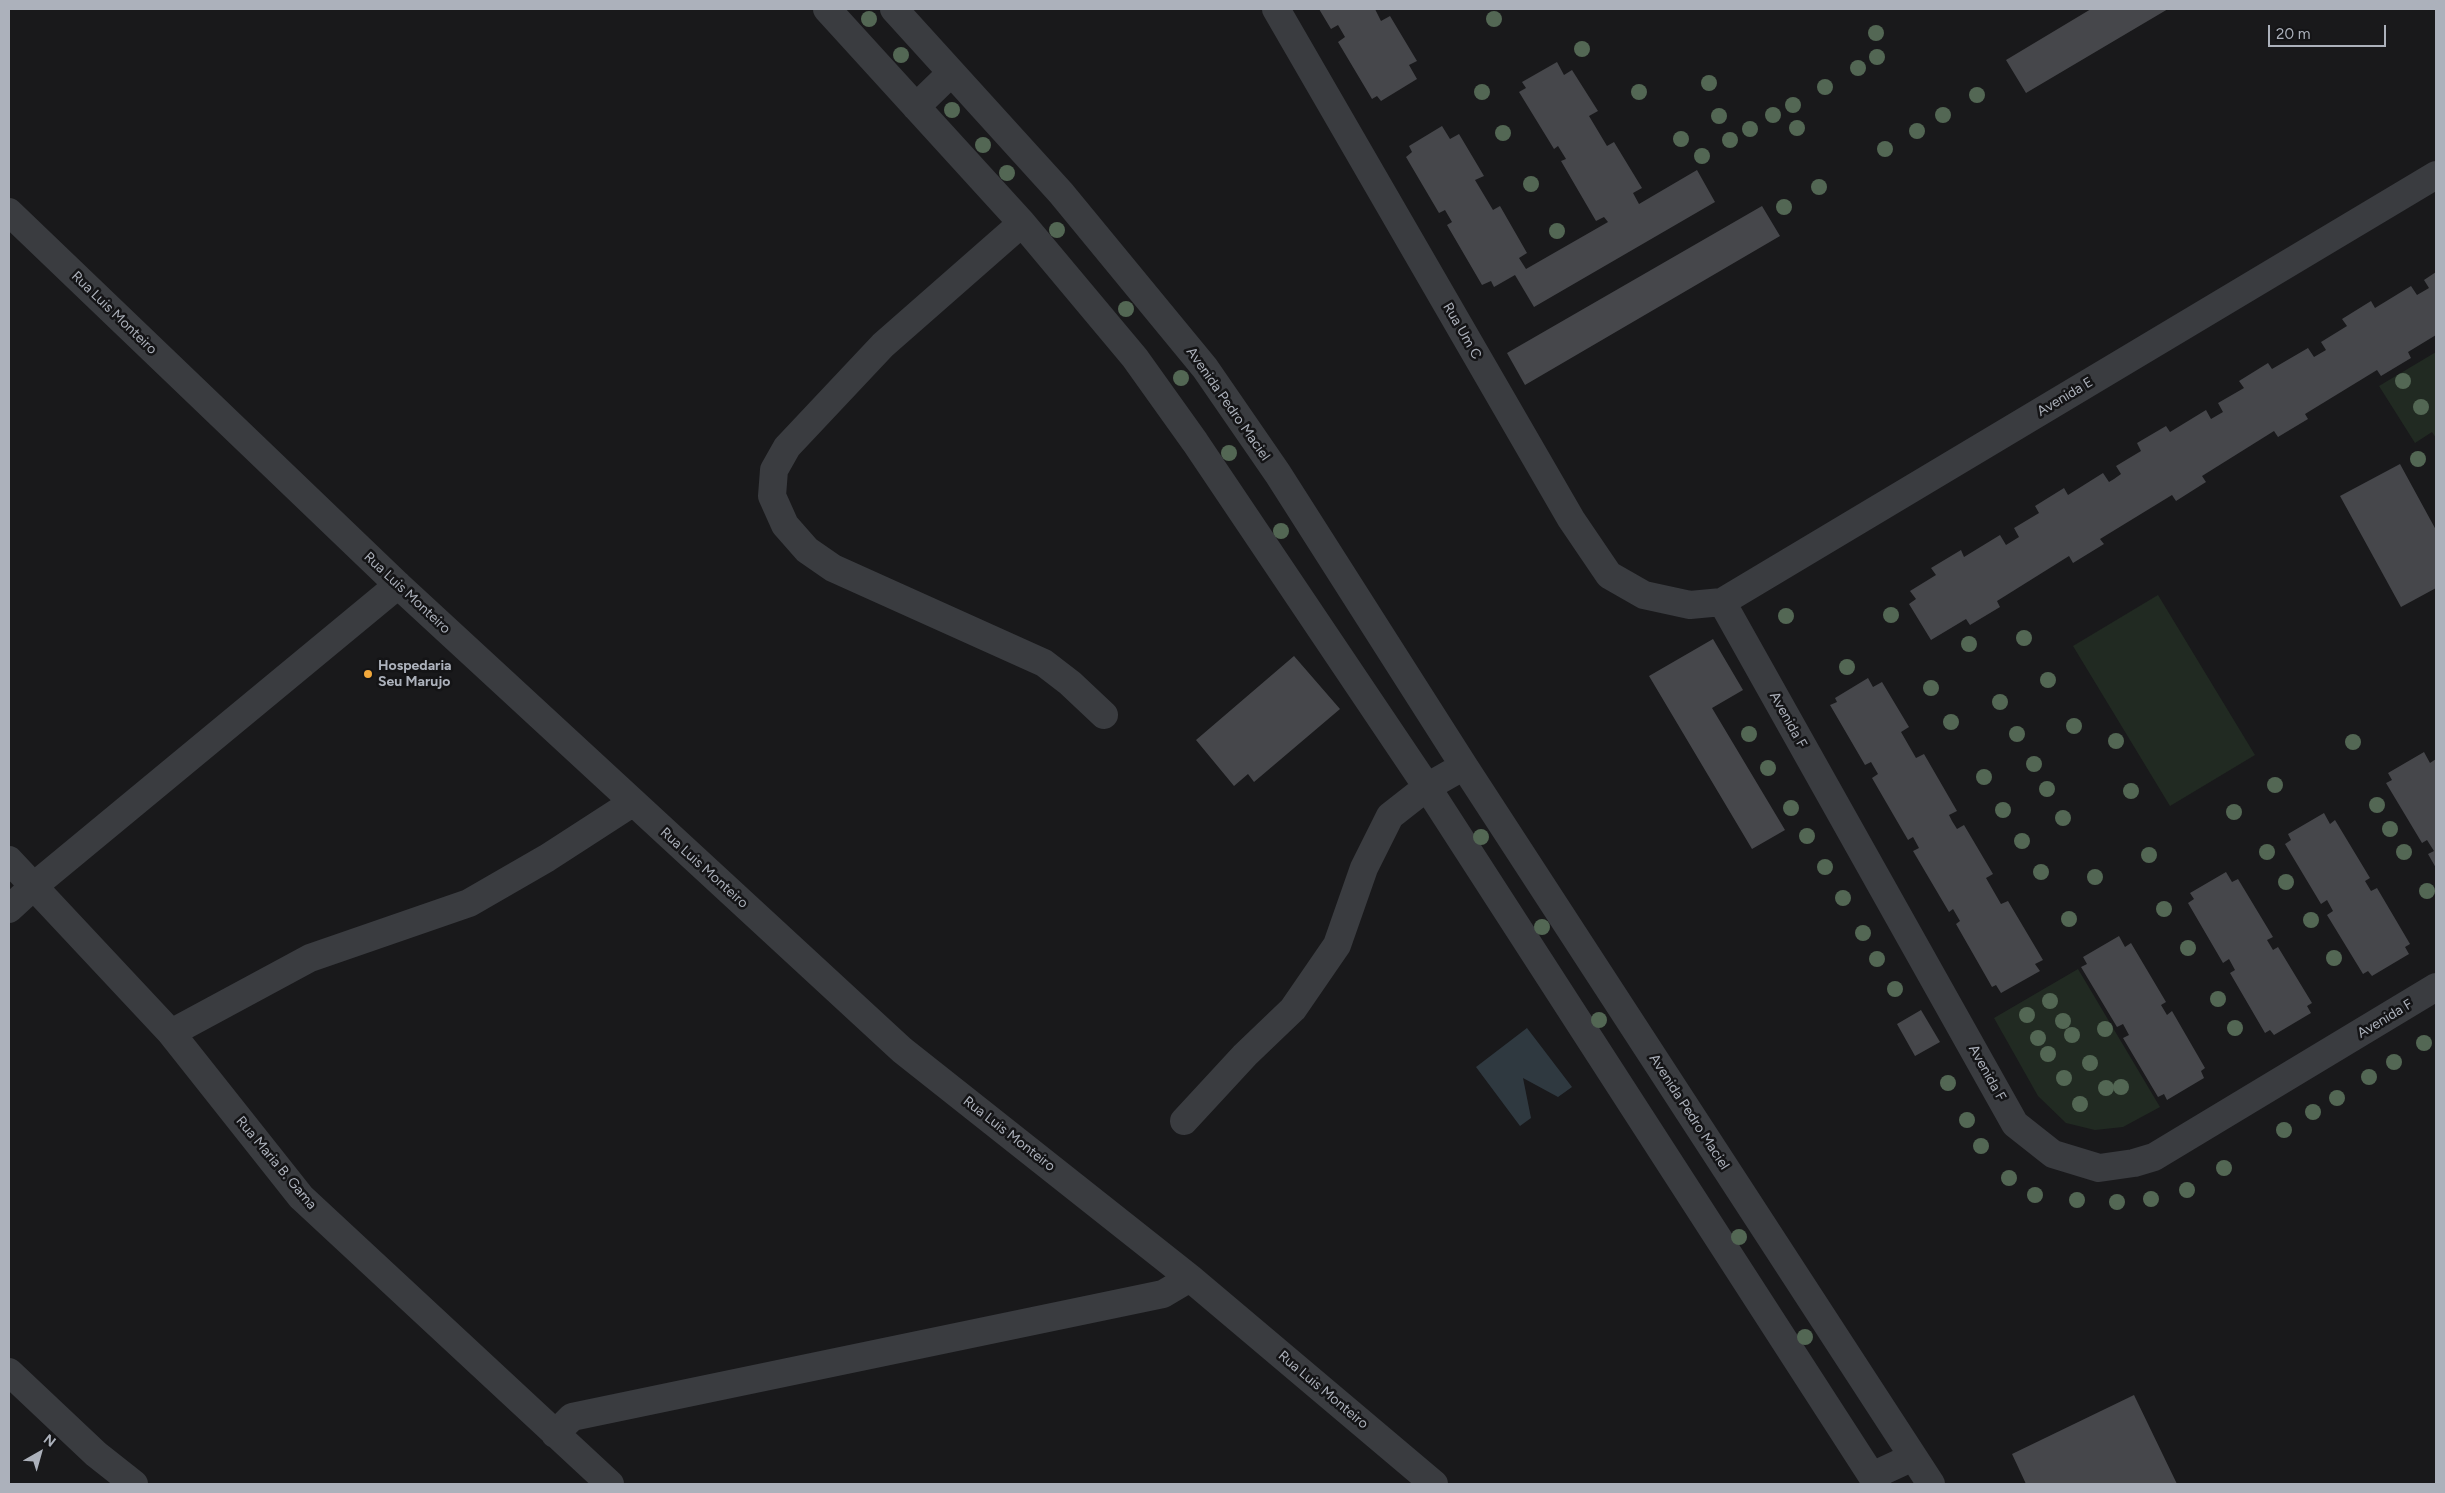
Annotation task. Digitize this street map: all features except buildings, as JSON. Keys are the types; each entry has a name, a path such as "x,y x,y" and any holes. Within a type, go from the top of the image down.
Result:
{"street":[{"path":"827,9 1022,223 1141,366 1426,787 1874,1480 1913,1457"},
{"name":"Avenida Pedro Maciel","path":"894,9 1061,193 1205,368 1278,474 1464,766 1931,1484"},
{"name":"Rua Um C","path":"1276,9 1571,519 1609,575 1644,595 1690,605"},
{"path":"916,107 952,72"},
{"name":"Avenida E","path":"1690,605 1722,602 2436,175"},
{"name":"Rua Luis Monteiro","path":"9,212 398,586 902,1050 1190,1278 1434,1484"},
{"path":"1022,223 883,345 787,447 774,470 772,496 786,525 807,550 833,568 1044,662 1070,682 1104,715"},
{"path":"9,909 34,886 398,586"},
{"name":"Avenida F","path":"1722,602 2015,1124 2053,1154 2099,1168 2134,1163 2154,1157 2436,988"},
{"path":"1184,1121 1245,1055 1293,1010 1337,945 1364,868 1390,816 1426,787 1464,766"},
{"path":"171,1033 310,958 469,903 547,858 632,803"},
{"name":"Rua Maria B. Gama","path":"9,860 171,1033 301,1197 610,1484"},
{"path":"555,1434 572,1417 1163,1294 1190,1278"},
{"path":"9,1372 96,1454 134,1484"}],"shaded area":[{"path":"2436,352 2436,438 2432,432 2415,443 2379,386"},
{"path":"2158,595 2255,755 2170,806 2073,646"},
{"path":"2078,969 2160,1107 2123,1127 2095,1130 2066,1123 2038,1096 1994,1018"},
{"path":"1527,1028 1572,1087 1558,1097 1523,1078 1531,1118 1520,1126 1476,1067"}],"place":[{"name":"Hospedaria Seu Marujo","path":"368,674"}]}
